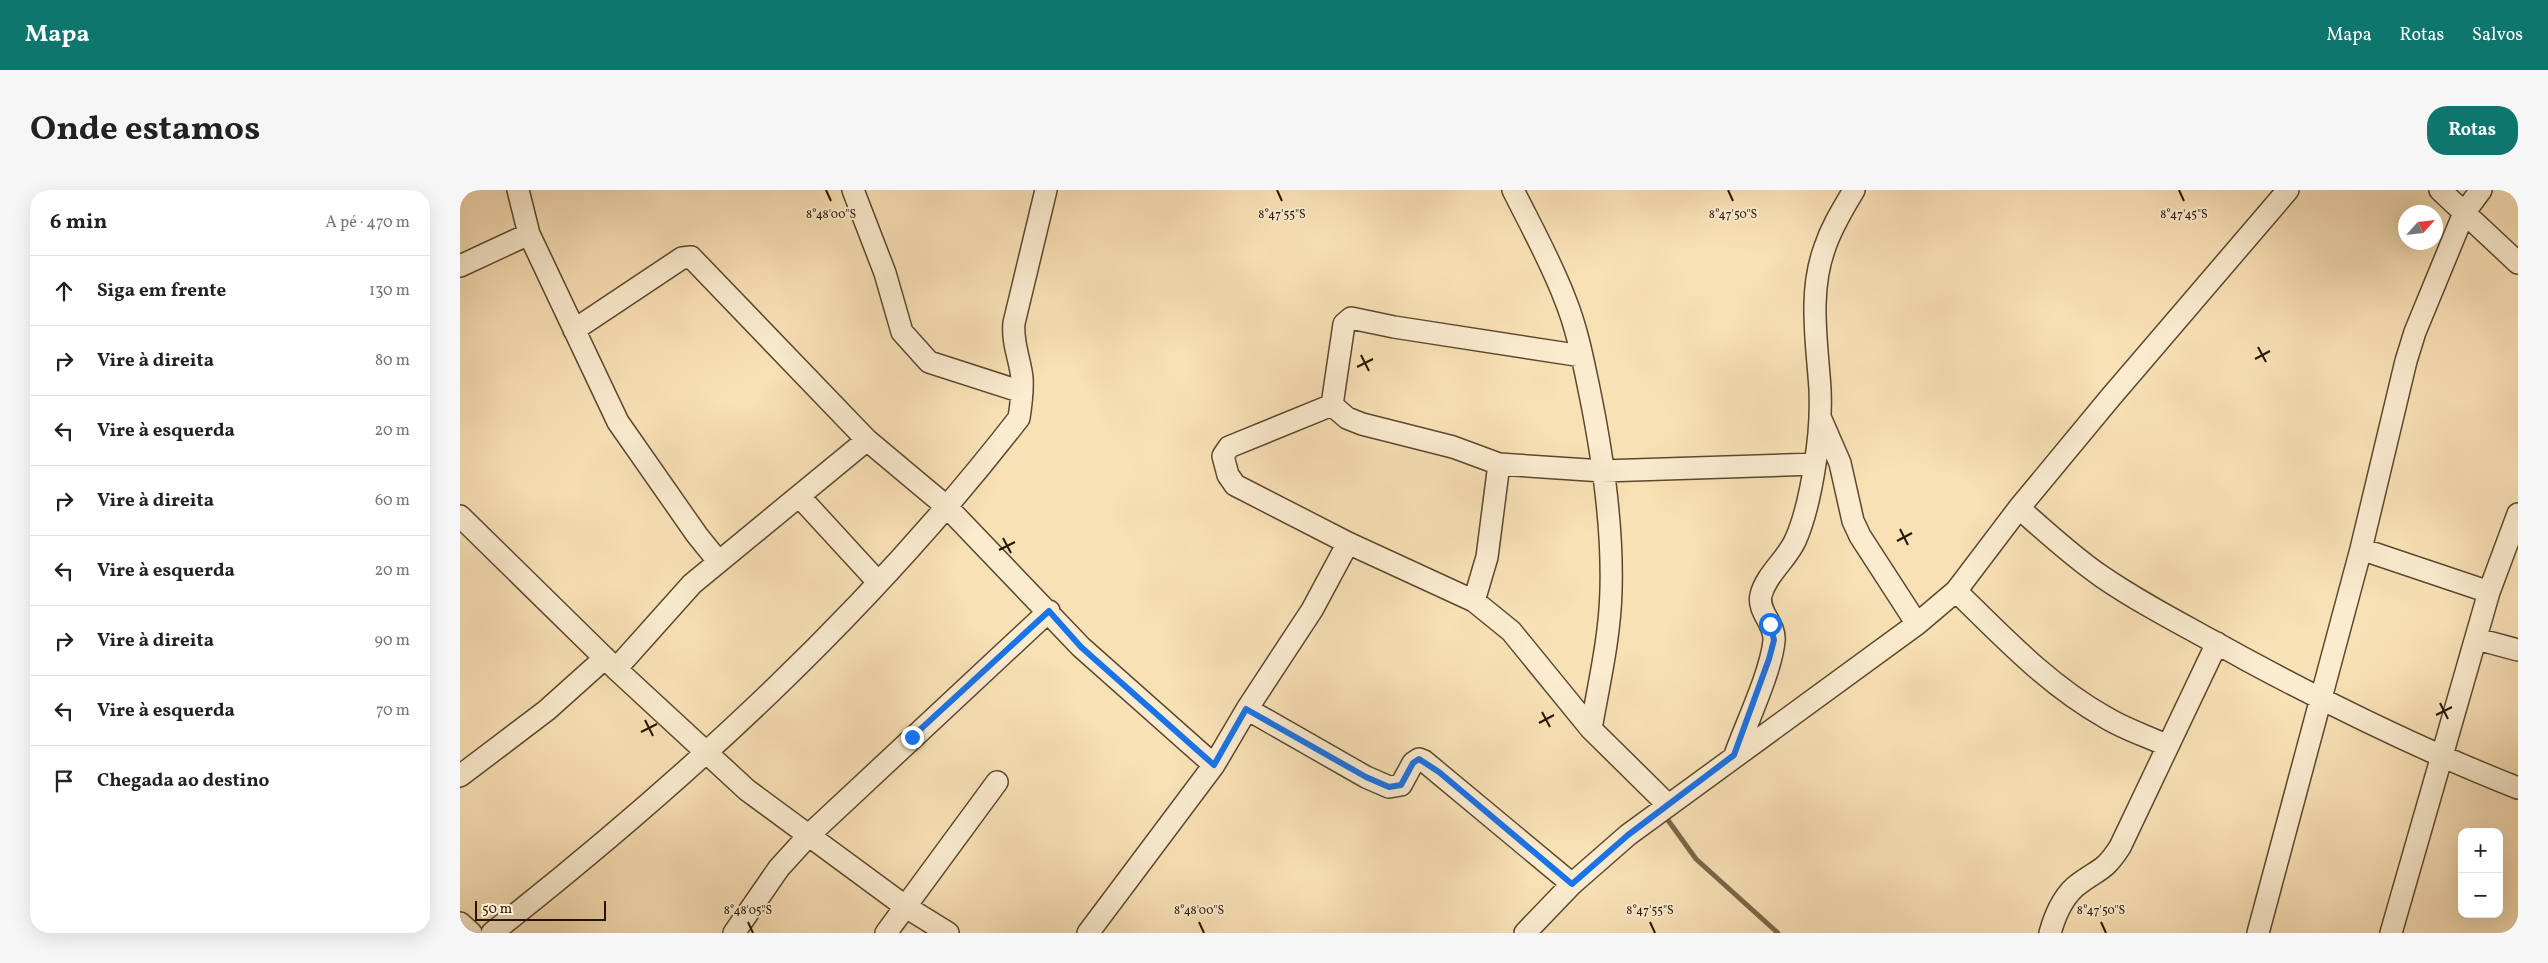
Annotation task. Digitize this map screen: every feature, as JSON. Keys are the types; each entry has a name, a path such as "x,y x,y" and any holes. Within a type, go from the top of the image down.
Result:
{"street":[{"path":"518,190 529,234 618,422 697,535 718,561"},
{"path":"853,190 885,273 902,332 906,337 929,362 1022,392"},
{"path":"492,933 588,858 770,693 878,582 947,507 1019,418 1022,377 1012,339 1014,323 1046,190"},
{"path":"1513,190 1566,300 1582,356 1603,470 1610,551 1611,591 1606,647 1591,729"},
{"path":"1734,755 1765,674 1774,640 1770,624 1761,608 1761,592 1795,541 1804,517 1815,464 1819,415 1820,391 1815,309 1817,287 1824,248 1840,212 1854,190"},
{"path":"1525,933 1572,884 1615,845 1667,804 1917,624 1956,590 2020,508 2116,391 2288,190"},
{"path":"2440,190 2518,263"},
{"path":"2258,933 2360,550 2406,360 2464,213 2481,190"},
{"path":"460,266 529,234"},
{"path":"574,330 682,258 691,257 867,440 947,507 1049,611 1081,647 1214,765"},
{"path":"1332,405 1344,324 1351,318 1582,356"},
{"path":"1332,405 1347,418 1362,424 1453,448 1499,464 1603,470 1815,464"},
{"path":"1332,405 1229,448 1223,456 1224,464 1235,484 1348,544 1474,601 1510,631 1591,729 1667,804"},
{"path":"1819,415 1840,463 1853,521 1860,536 1917,624"},
{"path":"460,776 611,664 718,561 867,440"},
{"path":"1474,601 1487,556 1499,464"},
{"path":"799,496 878,582"},
{"path":"2020,508 2069,552 2101,576 2217,643 2321,700 2441,758 2518,788"},
{"path":"2391,933 2489,592 2518,514"},
{"path":"460,516 611,664 747,790 906,907 948,933"},
{"path":"1088,933 1214,765 1246,709 1312,610 1348,544"},
{"path":"2360,550 2489,592"},
{"path":"1956,590 2010,643 2056,684 2105,718 2168,746"},
{"path":"734,933 779,868 809,835 1049,611"},
{"path":"2477,639 2518,650"},
{"path":"2050,933 2056,913 2078,884 2098,873 2109,864 2120,847 2217,643"},
{"path":"1246,709 1366,777 1389,787 1401,785 1413,763 1419,759 1424,761 1572,884"},
{"path":"886,933 996,782"},
{"path":"460,922 471,933"}],"waterway":[{"path":"1665,816 1696,859 1778,933"}],"route":[{"path":"912,737 1049,611 1081,647 1214,765 1246,709 1366,777 1389,787 1395,788 1401,785 1413,763 1419,759 1439,772 1572,884 1615,845 1734,755 1765,674 1774,640 1770,624"}]}
